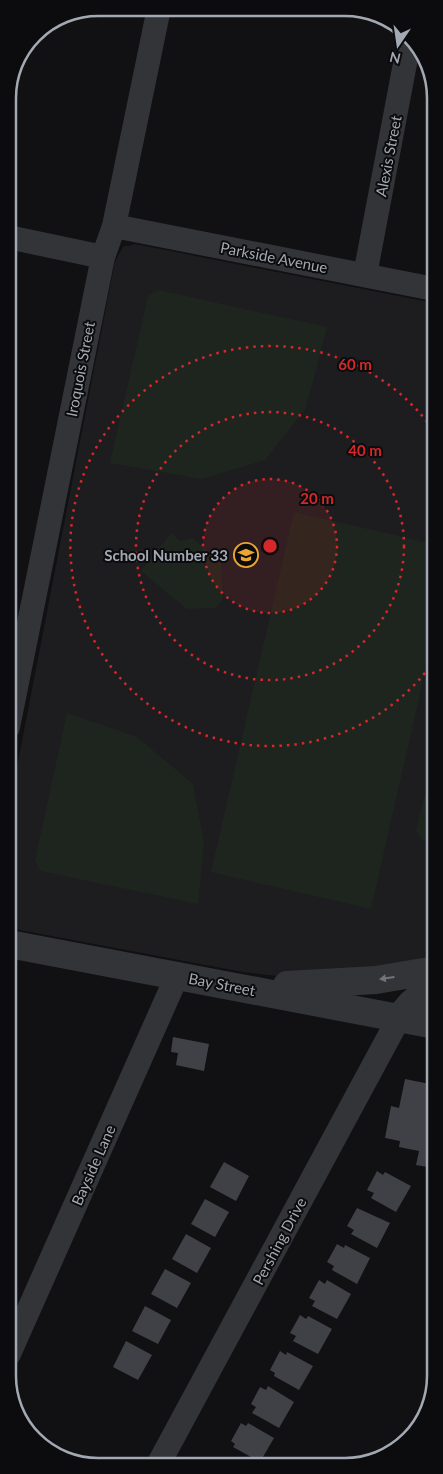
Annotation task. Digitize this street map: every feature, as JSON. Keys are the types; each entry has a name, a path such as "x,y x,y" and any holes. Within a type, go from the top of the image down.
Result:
{"street":[{"name":"Iroquois Street","path":"16,687 103,257 114,226 157,16"},
{"name":"Alexis Street","path":"365,275 408,46"},
{"name":"Parkside Avenue","path":"114,226 427,288"},
{"path":"16,239 103,257"},
{"name":"Bay Street","path":"16,945 427,1023"},
{"path":"232,986 328,984 376,980 427,971"},
{"name":"Bayside Lane","path":"16,1338 177,976"},
{"path":"399,1018 412,1003 427,991"},
{"name":"Pershing Drive","path":"162,1458 399,1018"}],"shaded area":[{"name":"School Number 33","path":"135,244 427,302 427,957 367,971 319,976 277,976 243,972 16,929 16,772 115,261 123,247"},
{"path":"158,290 327,327 306,408 265,460 202,479 110,463 148,296"},
{"path":"294,512 427,542 427,663 371,909 211,872"},
{"path":"171,533 180,541 193,538 221,563 223,599 216,608 187,609 141,571"},
{"path":"67,713 137,737 193,784 204,844 198,904 41,871 35,861"},
{"path":"427,787 427,841 422,840 416,831"}],"building":[{"path":"173,1037 209,1044 204,1071 176,1065 178,1053 171,1052"},
{"path":"405,1079 427,1083 427,1167 416,1165 419,1151 399,1147 400,1141 385,1138 391,1106 399,1108"},
{"path":"224,1162 249,1176 236,1201 210,1187"},
{"path":"377,1171 383,1175 385,1172 411,1186 396,1212 371,1198 374,1193 367,1190"},
{"path":"205,1199 229,1212 215,1237 191,1224"},
{"path":"357,1208 390,1223 377,1248 351,1234 354,1230 347,1226"},
{"path":"186,1234 211,1248 197,1273 172,1259"},
{"path":"337,1244 344,1248 345,1245 370,1258 357,1284 332,1270 334,1266 327,1262"},
{"path":"165,1269 191,1283 177,1308 151,1294"},
{"path":"319,1280 325,1284 327,1280 351,1294 337,1319 312,1306 315,1301 309,1298"},
{"path":"145,1306 171,1320 158,1344 132,1331"},
{"path":"300,1315 306,1319 308,1316 332,1329 318,1354 293,1341 296,1336 290,1333"},
{"path":"126,1341 152,1355 138,1380 113,1367"},
{"path":"280,1351 286,1355 287,1352 313,1366 299,1390 274,1376 275,1373 270,1370"},
{"path":"268,1386 294,1402 279,1428 252,1413 256,1407 251,1404 260,1387 266,1390"},
{"path":"241,1423 246,1426 248,1423 274,1438 262,1458 253,1458 233,1447 235,1444 231,1441"}],"place":[{"name":"School Number 33","path":"246,555"}]}
